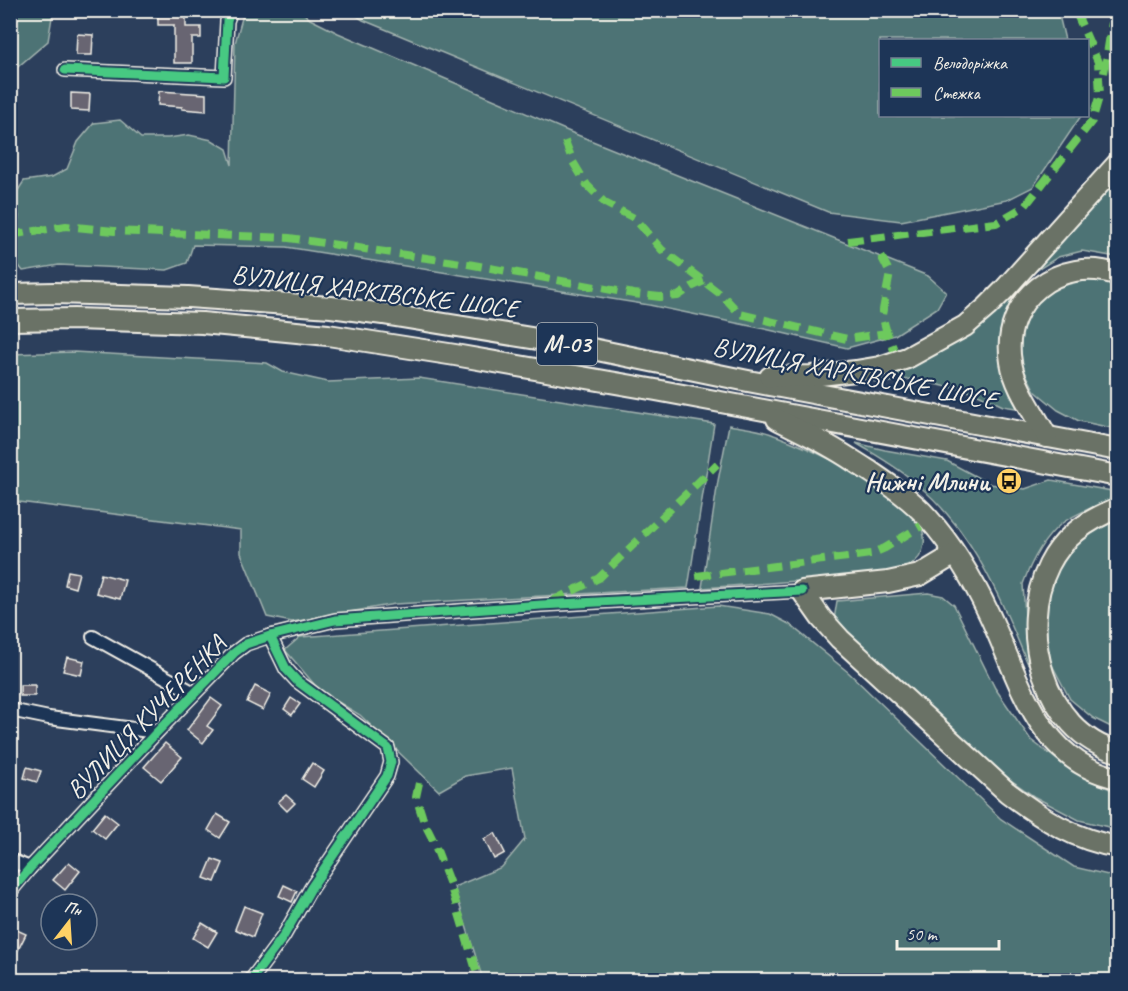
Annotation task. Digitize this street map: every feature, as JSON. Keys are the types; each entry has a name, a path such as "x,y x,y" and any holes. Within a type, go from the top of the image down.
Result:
{"highway":[{"path":"661,362 738,374 784,377 856,371 880,367 907,358 965,326 987,308 1118,163"},
{"path":"1047,437 1016,380 1011,365 1010,348 1017,315 1031,294 1055,277 1082,270 1104,271 1118,275"},
{"name":"ВУЛИЦЯ ХАРКІВСЬКЕ ШОСЕ","path":"10,294 65,293 188,297 331,308 467,327 568,344 748,381 1118,450"},
{"name":"ВУЛИЦЯ ХАРКІВСЬКЕ ШОСЕ","path":"10,321 74,319 202,323 328,335 758,409 1118,476"},
{"path":"758,409 830,446 902,492 930,519 956,554 978,590 1028,703 1047,735 1074,759 1092,770 1118,778"},
{"path":"1118,508 1098,516 1077,530 1055,555 1043,578 1037,605 1035,631 1046,682 1060,710 1087,737 1118,752"},
{"path":"956,554 920,575 909,578 802,591 821,618 840,639 1007,792 1064,830 1100,844 1118,847"}],"street":[{"path":"65,70 224,77 227,21 231,10"},
{"name":"ВУЛИЦЯ КУЧЕРЕНКА","path":"10,892 194,693 234,653 246,645 270,636 334,620 802,591"},
{"path":"251,981 283,937 311,888 387,776 391,762 388,748 297,681 286,669 270,636"},
{"path":"93,637 194,693"},
{"path":"10,710 50,718 157,732"},
{"path":"10,860 30,868"}],"green space":[{"path":"11,10 53,11 48,41 13,71 11,83"},
{"path":"244,11 301,11 310,19 338,33 570,132 928,276 946,292 937,308 895,335 847,348 649,305 286,247 193,245 187,263 167,270 59,265 23,271 12,257 19,216 13,198 24,181 52,177 67,169 78,142 94,123 120,120 141,138 189,135 212,140 227,149 232,165 235,43"},
{"path":"350,11 1058,11 1065,39 879,39 879,117 1080,117 1033,187 1007,200 901,221 828,212 363,20"},
{"path":"1117,167 1117,257 1082,251 1058,257 1034,272 1011,301 1003,326 1002,355 1028,410 1003,406 976,393 911,379 883,383 854,378 964,332"},
{"path":"1073,278 1100,278 1117,283 1117,429 1079,421 1058,410 1035,391 1022,366 1019,345 1022,325 1032,305 1047,290"},
{"path":"74,352 267,363 283,372 328,382 419,378 714,424 688,588 395,604 292,622 267,617 241,553 241,530 11,501 10,354"},
{"path":"729,425 763,431 790,441 838,463 889,494 908,511 921,527 924,544 918,558 907,567 878,575 702,588"},
{"path":"856,443 947,461 990,484 1025,489 1051,480 1117,492 1117,497 1081,512 1061,524 1043,544 1034,559 1023,584 1028,664 995,590 955,523 910,478"},
{"path":"1117,518 1117,730 1093,718 1070,699 1051,663 1043,628 1045,592 1062,555 1085,534"},
{"path":"928,593 943,596 954,605 995,688 1031,740 1072,771 1112,790 1117,790 1117,829 1079,820 1035,797 1005,776 834,620 837,601"},
{"path":"718,606 770,614 789,624 848,672 1001,819 1074,867 1117,877 1117,980 483,980 454,887 502,867 525,839 512,768 465,776 439,791 360,715 320,691 285,650 300,637"}],"building":[{"path":"158,10 186,10 186,27 201,27 201,38 192,38 192,63 174,63 174,25 158,25"},
{"path":"77,34 93,35 92,55 76,55"},
{"path":"159,91 206,94 206,111 158,105"},
{"path":"71,93 90,94 89,111 71,110"},
{"path":"68,571 79,573 75,588 65,585"},
{"path":"101,574 125,580 120,599 96,593"},
{"path":"67,657 84,661 81,675 63,671"},
{"path":"20,685 35,685 35,696 20,696"},
{"path":"255,686 271,694 263,710 247,702"},
{"path":"211,698 222,706 207,726 213,730 203,743 187,730"},
{"path":"291,698 300,704 292,715 284,709"},
{"path":"165,743 182,757 161,781 144,767"},
{"path":"312,763 324,771 314,787 302,779"},
{"path":"27,767 41,771 37,782 24,778"},
{"path":"286,795 295,803 287,811 278,802"},
{"path":"105,813 118,823 105,839 92,829"},
{"path":"217,814 230,822 220,838 208,830"},
{"path":"495,833 505,853 494,859 484,839"},
{"path":"212,859 223,863 215,882 204,878"},
{"path":"69,862 80,871 65,890 53,880"},
{"path":"284,885 297,891 292,902 279,896"},
{"path":"244,906 262,913 253,937 235,929"},
{"path":"202,923 217,932 208,947 193,938"},
{"path":"10,927 26,934 10,966"}],"marked path":[{"path":"1075,10 1088,39"},
{"path":"1104,73 1114,10"},
{"path":"848,241 996,223 1025,206 1092,121 1100,94 1098,62 1089,42"},
{"path":"565,141 573,162 587,185 605,203 634,218 662,250 723,296 740,314 847,339 887,333 894,350"},
{"path":"10,235 66,226 114,231 289,238 468,264 660,297 678,296 704,281"},
{"path":"881,256 890,273 882,315 887,333"},
{"path":"552,601 599,578 717,464"},
{"path":"696,576 871,554 921,526"},
{"path":"419,783 416,797 451,887 479,980"}],"cycle path":[{"path":"65,70 224,77 227,21 231,10"},
{"path":"10,892 157,732 234,653 246,644 335,620 541,605 802,591"},
{"path":"251,980 283,937 311,888 387,776 391,762 388,748 297,681 286,669 270,636"}],"place":[{"name":"Нижні Млини","path":"1009,481"}]}
